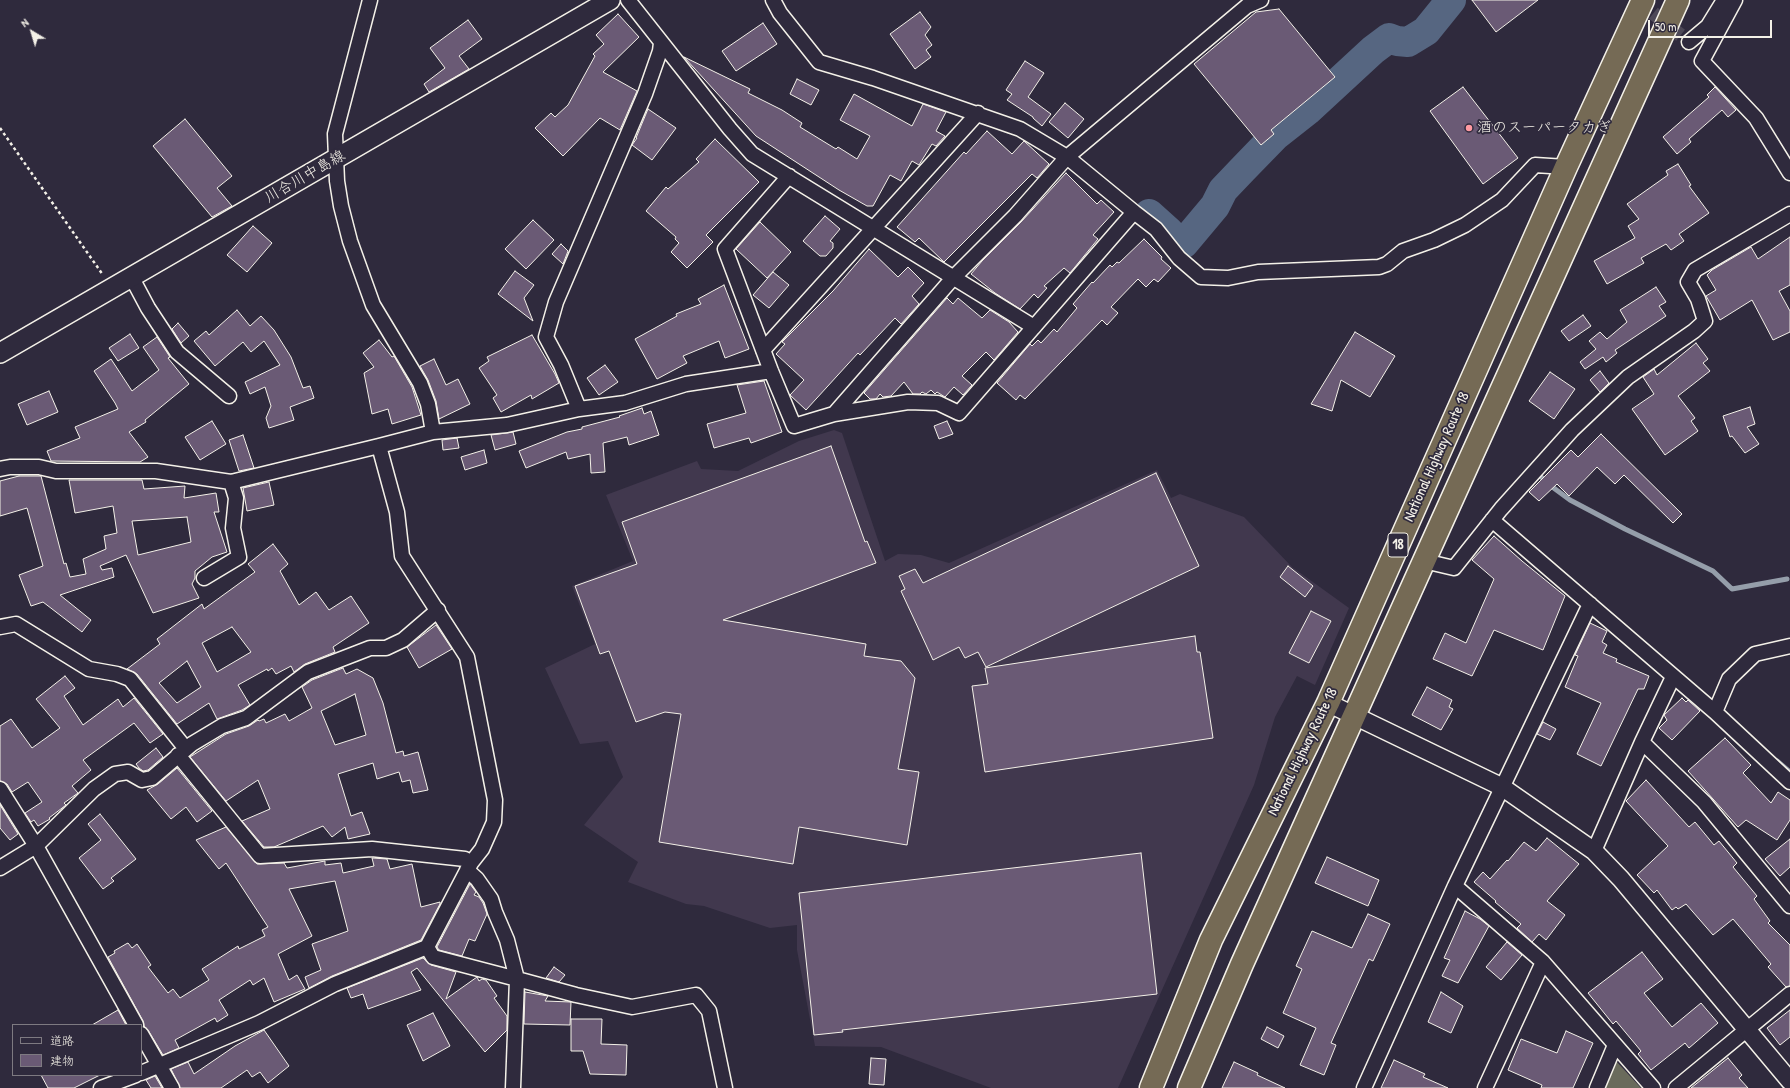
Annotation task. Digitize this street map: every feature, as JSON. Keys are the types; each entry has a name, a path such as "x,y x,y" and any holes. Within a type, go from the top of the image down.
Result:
{"highway":[{"name":"National Highway Route 18","path":"1151,1088 1211,940 1328,703 1566,167 1643,0"},
{"name":"National Highway Route 18","path":"1189,1088 1242,964 1678,0"}],"main road":[{"name":"川合川中島線","path":"0,353 113,289 610,0"}],"street":[{"path":"370,0 335,134 337,181 341,206 350,241 373,305 420,383 428,404 433,432"},
{"path":"628,0 730,129 752,154 1034,327"},
{"path":"773,0 780,14 820,62 978,113 1020,129 1068,157 1156,229 1179,258 1201,277 1228,278 1258,272 1379,267 1387,264 1404,251 1434,240 1465,225 1502,200 1535,165 1566,167"},
{"path":"834,414 953,278 1015,216 1068,157 1247,6 1261,0"},
{"path":"1689,42 1708,26 1724,0"},
{"path":"1735,0 1702,61 1756,118 1790,173"},
{"path":"579,409 561,365 546,337 556,302 645,94 661,43"},
{"path":"763,350 978,113"},
{"path":"789,176 725,249 771,371 794,426 834,414 908,402 938,403 959,412 1134,212"},
{"path":"1424,561 1454,568 1492,520 1572,430 1628,377 1694,331 1705,321 1698,299 1688,282 1695,270 1790,214"},
{"path":"132,278 148,308 177,352 229,396"},
{"path":"0,469 10,467 39,466 56,471 156,471 231,482 433,432 507,425 579,409 625,403 686,384 771,371"},
{"path":"142,1073 259,1023 335,984 427,947 469,866 482,849 494,822 495,800 467,657 402,556 397,512 379,446"},
{"path":"204,578 239,557 233,528 236,498 231,482"},
{"path":"1492,520 1715,712 1790,782"},
{"path":"1364,1088 1455,886 1590,604"},
{"path":"0,868 36,846 94,789 115,774 128,772 142,780 152,778 182,752 222,726 246,718 308,672 370,648 386,648 403,640 438,610"},
{"path":"0,627 16,624 89,669 117,674 130,679 182,752 260,856 372,849 465,859 477,880 491,899 507,940 517,979 513,1088"},
{"path":"1715,712 1730,679 1756,654 1790,646"},
{"path":"1594,851 1642,742 1673,677"},
{"path":"1328,703 1354,717 1502,787 1594,851 1621,879 1790,1081"},
{"path":"1642,742 1704,802 1790,906"},
{"path":"0,789 36,846 135,1024"},
{"path":"1455,886 1543,962 1653,1088"},
{"path":"427,947 433,957 576,995 632,1007 696,995 709,1011 725,1088"},
{"path":"1485,1088 1543,962"},
{"path":"1676,1088 1790,994"},
{"path":"142,1036 172,1088"},
{"path":"1597,1088 1615,1045"},
{"path":"101,1088 133,1076"}],"path":[{"path":"0,128 113,289"}],"shaded area":[{"path":"834,430 842,433 885,561 898,554 921,555 949,563 1157,470 1171,498 1180,494 1244,517 1292,567 1349,608 1315,685 1297,676 1275,717 1254,785 1118,1088 991,1088 881,1047 815,1046 797,950 797,925 770,928 704,906 686,904 628,882 638,862 584,825 623,777 608,741 580,744 545,668 595,644 572,586 633,561 606,495 697,461 701,469 738,471 799,441"}],"green space":[{"path":"1616,1061 1641,1088 1604,1088"}],"building":[{"path":"1472,0 1538,0 1496,32"},
{"path":"1279,9 1335,77 1271,130 1274,134 1261,145 1194,64 1256,12"},
{"path":"920,12 931,27 925,35 932,45 926,50 931,57 915,69 890,34"},
{"path":"618,14 639,37 603,72 637,91 620,130 600,118 563,156 535,128 551,113 555,117 568,105 595,56 593,54 604,44 596,35"},
{"path":"468,20 482,39 459,56 469,69 429,92 424,84 445,68 430,48"},
{"path":"763,23 777,44 736,71 722,51"},
{"path":"684,57 750,89 748,93 782,110 802,123 800,127 836,149 838,147 857,159 870,136 840,120 854,94 912,126 923,104 946,112 936,131 945,136 936,146 932,144 919,165 912,161 901,181 890,175 873,206 867,206 839,190 756,136"},
{"path":"1025,61 1044,73 1028,97 1051,114 1042,126 1033,117 1007,100 1012,94 1006,90"},
{"path":"797,79 819,90 811,105 790,94"},
{"path":"1463,87 1518,158 1483,184 1430,111"},
{"path":"1715,87 1736,110 1728,117 1722,110 1689,139 1691,142 1677,154 1663,137 1709,97 1707,95"},
{"path":"1065,103 1084,119 1068,138 1049,122"},
{"path":"648,109 676,128 652,160 632,145 637,138"},
{"path":"185,119 232,176 217,188 232,206 212,217 153,146"},
{"path":"987,131 1012,154 1024,141 1049,164 1037,178 1032,174 944,262 919,238 915,242 897,227 964,152 966,154"},
{"path":"715,139 759,182 706,235 713,242 687,268 671,252 679,243 675,239 676,237 646,211 666,187 668,189 699,162 696,159"},
{"path":"1678,164 1691,185 1689,186 1709,213 1679,234 1684,241 1671,250 1666,244 1641,258 1644,263 1607,284 1594,261 1635,238 1628,226 1639,219 1627,204 1668,175 1666,171"},
{"path":"1066,173 1097,204 1101,200 1114,212 1093,235 1098,239 1070,273 1064,268 1044,286 1047,288 1038,298 1034,294 1020,309 995,293 971,274"},
{"path":"825,216 840,229 830,241 833,243 833,248 826,256 820,256 803,241"},
{"path":"533,220 554,240 526,269 505,249"},
{"path":"760,222 791,252 767,278 736,249"},
{"path":"253,226 272,243 247,272 227,255"},
{"path":"1790,237 1790,285 1779,291 1790,311 1790,332 1773,340 1752,300 1720,320 1706,296 1716,290 1707,275 1712,270 1751,247 1758,259"},
{"path":"1144,239 1171,268 1158,282 1154,279 1146,287 1138,279 1111,307 1118,313 1107,325 1102,320 1025,399 1020,395 1016,400 997,383 1030,344 1032,346 1038,340 1041,343 1054,329 1057,332 1077,308 1073,304 1092,282 1093,283 1110,265 1112,267 1117,262 1119,263"},
{"path":"561,244 568,251 563,264 552,254"},
{"path":"869,249 898,277 908,267 924,283 912,296 919,304 901,324 895,318 860,355 858,353 806,410 790,395 804,380 776,354 785,344 782,342 833,291"},
{"path":"515,271 534,285 524,298 533,321 498,294"},
{"path":"773,272 789,285 769,308 753,295"},
{"path":"724,285 749,349 725,358 719,341 683,356 687,363 657,379 635,339 677,316 676,314 701,304 698,299"},
{"path":"1656,287 1666,302 1659,306 1666,316 1615,350 1617,353 1606,362 1603,357 1585,369 1580,362 1596,349 1589,341 1600,332 1607,339 1627,322 1620,310"},
{"path":"947,298 953,304 958,298 982,318 990,310 1009,322 1018,332 994,360 986,352 962,376 972,385 963,395 954,387 945,397 937,392 935,394 931,390 926,394 922,392 920,394 913,394 904,382 891,396 883,397 880,394 876,399 870,399 864,393"},
{"path":"237,310 250,326 261,316 274,330 291,357 303,388 310,386 314,398 290,407 294,420 269,428 266,418 271,406 265,387 250,394 245,382 280,365 264,341 251,352 243,342 215,366 194,341 206,331 209,335"},
{"path":"1583,315 1591,326 1569,341 1561,331"},
{"path":"178,323 189,336 181,343 172,329"},
{"path":"1355,332 1395,356 1370,397 1341,380 1332,411 1311,404"},
{"path":"130,334 139,348 118,361 109,348"},
{"path":"532,335 559,383 532,399 531,395 501,412 493,398 497,395 479,368 489,361 487,357"},
{"path":"157,337 170,357 168,358 189,384 145,420 146,422 129,432 148,457 140,462 51,461 47,451 80,438 75,427 118,409 94,371 111,359 132,391 159,370 143,347"},
{"path":"379,340 392,357 394,356 412,387 421,415 392,424 388,409 372,414 364,373 374,367 363,353"},
{"path":"1696,343 1708,359 1703,363 1710,371 1678,396 1695,418 1691,421 1698,431 1665,455 1632,409 1654,394 1643,377 1654,369 1657,375"},
{"path":"434,359 446,385 458,379 470,404 439,419 436,401 428,380 420,366"},
{"path":"605,365 618,382 599,395 587,378"},
{"path":"1600,371 1609,383 1600,392 1590,380"},
{"path":"1550,372 1575,389 1554,419 1529,401"},
{"path":"764,381 782,432 751,443 749,438 714,448 707,424 746,413 737,385"},
{"path":"49,391 58,412 27,425 18,404"},
{"path":"1750,407 1755,424 1747,427 1759,444 1745,453 1732,436 1730,437 1723,416"},
{"path":"642,408 644,414 651,411 659,435 629,445 627,437 603,443 605,472 591,473 590,454 568,459 566,452 526,468 519,451 567,432 620,417 619,416"},
{"path":"212,421 226,444 200,460 185,437"},
{"path":"947,421 953,434 939,439 934,426"},
{"path":"513,432 516,444 495,450 491,435"},
{"path":"1601,434 1682,514 1673,523 1624,475 1615,484 1597,467 1569,496 1557,484 1539,501 1529,492 1571,450 1578,457"},
{"path":"243,435 254,468 239,471 229,440"},
{"path":"457,438 459,448 443,450 442,440"},
{"path":"831,446 865,542 867,541 876,563 723,620 866,644 864,656 901,661 915,678 898,769 919,772 907,845 799,827 793,864 659,842 681,714 665,712 636,722 609,651 600,654 575,586 637,564 622,522"},
{"path":"484,450 487,463 465,470 461,457"},
{"path":"1156,473 1199,566 986,667 978,652 965,658 959,647 933,660 901,591 905,589 899,576 915,569 923,583"},
{"path":"19,476 41,476 64,564 66,563 70,577 86,574 83,559 106,549 104,536 117,533 113,506 75,513 69,480 142,480 144,489 185,486 184,498 216,493 219,512 214,512 227,552 212,557 195,571 195,578 192,584 199,598 153,613 126,555 100,566 102,570 112,568 114,577 60,595 91,620 82,632 43,602 31,606 19,575 43,566 27,508 0,516 0,481","holes":["187,517 191,542 138,555 132,521"]},
{"path":"269,482 274,505 247,511 243,488"},
{"path":"1494,536 1565,596 1543,650 1494,630 1472,676 1433,659 1445,633 1466,643 1494,579 1472,560"},
{"path":"273,544 288,564 280,571 299,605 316,592 329,610 351,596 369,623 333,647 335,652 305,664 294,672 291,666 276,674 272,668 268,671 267,669 238,685 250,705 242,710 217,719 209,703 177,724 137,674 127,669 160,644 157,639 202,604 204,609 255,572 248,564","holes":["232,627 251,652 217,672 202,643","187,661 201,687 177,703 159,683"]},
{"path":"1288,566 1313,586 1305,597 1280,577"},
{"path":"1311,611 1331,621 1309,663 1289,653"},
{"path":"1590,623 1607,631 1602,642 1607,645 1603,653 1617,659 1616,662 1649,676 1644,689 1638,689 1601,766 1577,754 1601,703 1565,687 1578,656 1575,655"},
{"path":"436,625 452,649 419,668 407,647"},
{"path":"1195,636 1197,652 1200,652 1213,738 985,772 972,686 988,684 985,668"},
{"path":"343,668 346,674 357,669 373,678 383,703 396,753 403,751 404,756 418,752 428,790 413,793 410,780 402,782 399,772 377,779 373,763 338,774 351,816 362,812 370,834 348,839 345,827 332,837 323,826 274,847 264,847 242,821 270,809 258,780 226,801 190,757 226,734 249,726 258,720 264,719 266,723 285,714 289,721 312,708 302,687 312,680","holes":["355,694 366,735 335,745 321,711"]},
{"path":"65,676 75,688 64,696 83,725 118,699 123,707 134,698 163,734 150,743 134,723 83,760 91,770 72,786 78,793 64,803 66,805 49,818 50,819 38,826 34,820 31,822 25,813 42,802 28,782 12,792 7,784 0,781 0,726 11,719 32,748 60,728 36,699"},
{"path":"1427,687 1452,700 1449,707 1453,709 1441,730 1412,715"},
{"path":"1682,698 1686,702 1688,700 1700,711 1672,740 1659,728 1667,720 1664,715"},
{"path":"1543,722 1556,729 1550,740 1537,734"},
{"path":"1725,738 1751,765 1743,773 1771,803 1778,792 1790,800 1790,820 1777,840 1746,820 1738,827 1688,771"},
{"path":"156,748 163,757 148,770 143,771 136,764"},
{"path":"177,768 212,811 197,822 186,807 171,819 147,790 158,784"},
{"path":"1646,780 1689,827 1695,822 1714,845 1719,841 1737,863 1733,867 1757,896 1754,899 1770,921 1768,923 1790,945 1790,986 1786,987 1768,967 1771,964 1733,919 1713,935 1686,904 1678,909 1676,907 1672,910 1657,890 1654,893 1637,875 1668,846 1626,801"},
{"path":"0,805 18,834 10,840 0,828"},
{"path":"100,814 136,859 111,878 114,881 103,889 79,858 101,840 88,824"},
{"path":"226,827 257,864 284,863 287,868 325,861 325,865 341,863 343,873 374,866 372,858 387,859 390,869 412,864 421,907 440,902 440,904 421,940 332,976 309,988 305,977 321,970 312,944 348,931 335,881 289,889 312,936 278,954 289,980 297,975 305,989 274,1002 264,978 253,985 250,980 219,1000 228,1015 217,1022 215,1018 175,1040 179,1048 163,1055 144,1026 143,1021 108,957 115,953 114,951 128,943 132,948 137,944 151,965 148,967 168,993 173,989 180,998 209,980 202,969 238,946 239,949 265,936 262,930 268,927 226,863 219,869 196,840"},
{"path":"1547,838 1579,864 1547,901 1565,915 1546,940 1539,934 1532,942 1517,928 1521,924 1474,882 1483,872 1490,879 1524,842 1536,851"},
{"path":"1790,839 1790,867 1780,876 1765,859"},
{"path":"1141,853 1157,994 842,1030 843,1032 814,1035 799,893"},
{"path":"1327,857 1379,880 1368,906 1315,883"},
{"path":"470,884 476,892 474,895 479,897 483,903 487,914 475,941 469,939 462,956 439,950 437,947"},
{"path":"1465,911 1489,926 1458,983 1442,976 1450,960 1444,958"},
{"path":"1368,914 1390,924 1373,961 1369,959 1331,1043 1336,1045 1324,1075 1300,1065 1316,1028 1283,1013 1302,969 1296,966 1312,931 1352,948"},
{"path":"1507,942 1522,955 1501,980 1486,967"},
{"path":"1642,952 1663,979 1644,993 1672,1027 1701,1003 1718,1023 1689,1048 1685,1043 1651,1070 1638,1054 1641,1051 1616,1021 1613,1024 1588,993"},
{"path":"423,958 431,965 456,972 446,999 477,977 479,981 482,979 486,980 497,996 494,998 507,1016 507,1030 485,1052 417,968 411,972 421,990 368,1009 363,994 351,998 347,988"},
{"path":"554,967 565,975 559,982 546,978"},
{"path":"525,992 548,996 545,1001 571,1002 570,1025 524,1024"},
{"path":"1441,992 1463,1006 1451,1033 1428,1022"},
{"path":"118,1010 125,1024 94,1024"},
{"path":"1790,1010 1790,1037 1780,1045 1767,1028"},
{"path":"433,1013 450,1046 423,1061 407,1025"},
{"path":"571,1019 602,1019 601,1044 627,1045 626,1075 590,1074 583,1051 571,1051"},
{"path":"1267,1027 1284,1036 1278,1048 1261,1039"},
{"path":"264,1030 289,1066 268,1083 260,1072 252,1077 247,1070 221,1088 180,1088 171,1069 188,1062 194,1074 235,1046"},
{"path":"1566,1031 1593,1043 1573,1088 1541,1088 1542,1085 1508,1070 1521,1039 1557,1053"},
{"path":"871,1058 886,1059 884,1085 869,1084"},
{"path":"1728,1058 1742,1075 1739,1078 1748,1088 1691,1088"},
{"path":"1394,1060 1425,1074 1423,1077 1448,1088 1381,1088"},
{"path":"1234,1062 1258,1073 1257,1075 1285,1088 1222,1088"},
{"path":"42,1076 98,1076 74,1088 48,1088"},
{"path":"155,1076 162,1088 151,1088 146,1080"}],"waterway":[{"path":"1174,237 1184,243 1215,206 1223,190 1275,136 1308,110 1373,50 1389,38 1397,41 1408,42 1426,31 1451,0"},
{"path":"1149,214 1169,232"},
{"path":"1536,479 1539,475 1570,500 1625,529 1713,571 1732,589 1787,579"},
{"path":"1777,761 1790,772"}],"tunnel":[{"path":"1637,0 1689,42"}],"place":[{"name":"酒のスーパータカぎ","path":"1469,128"}]}
